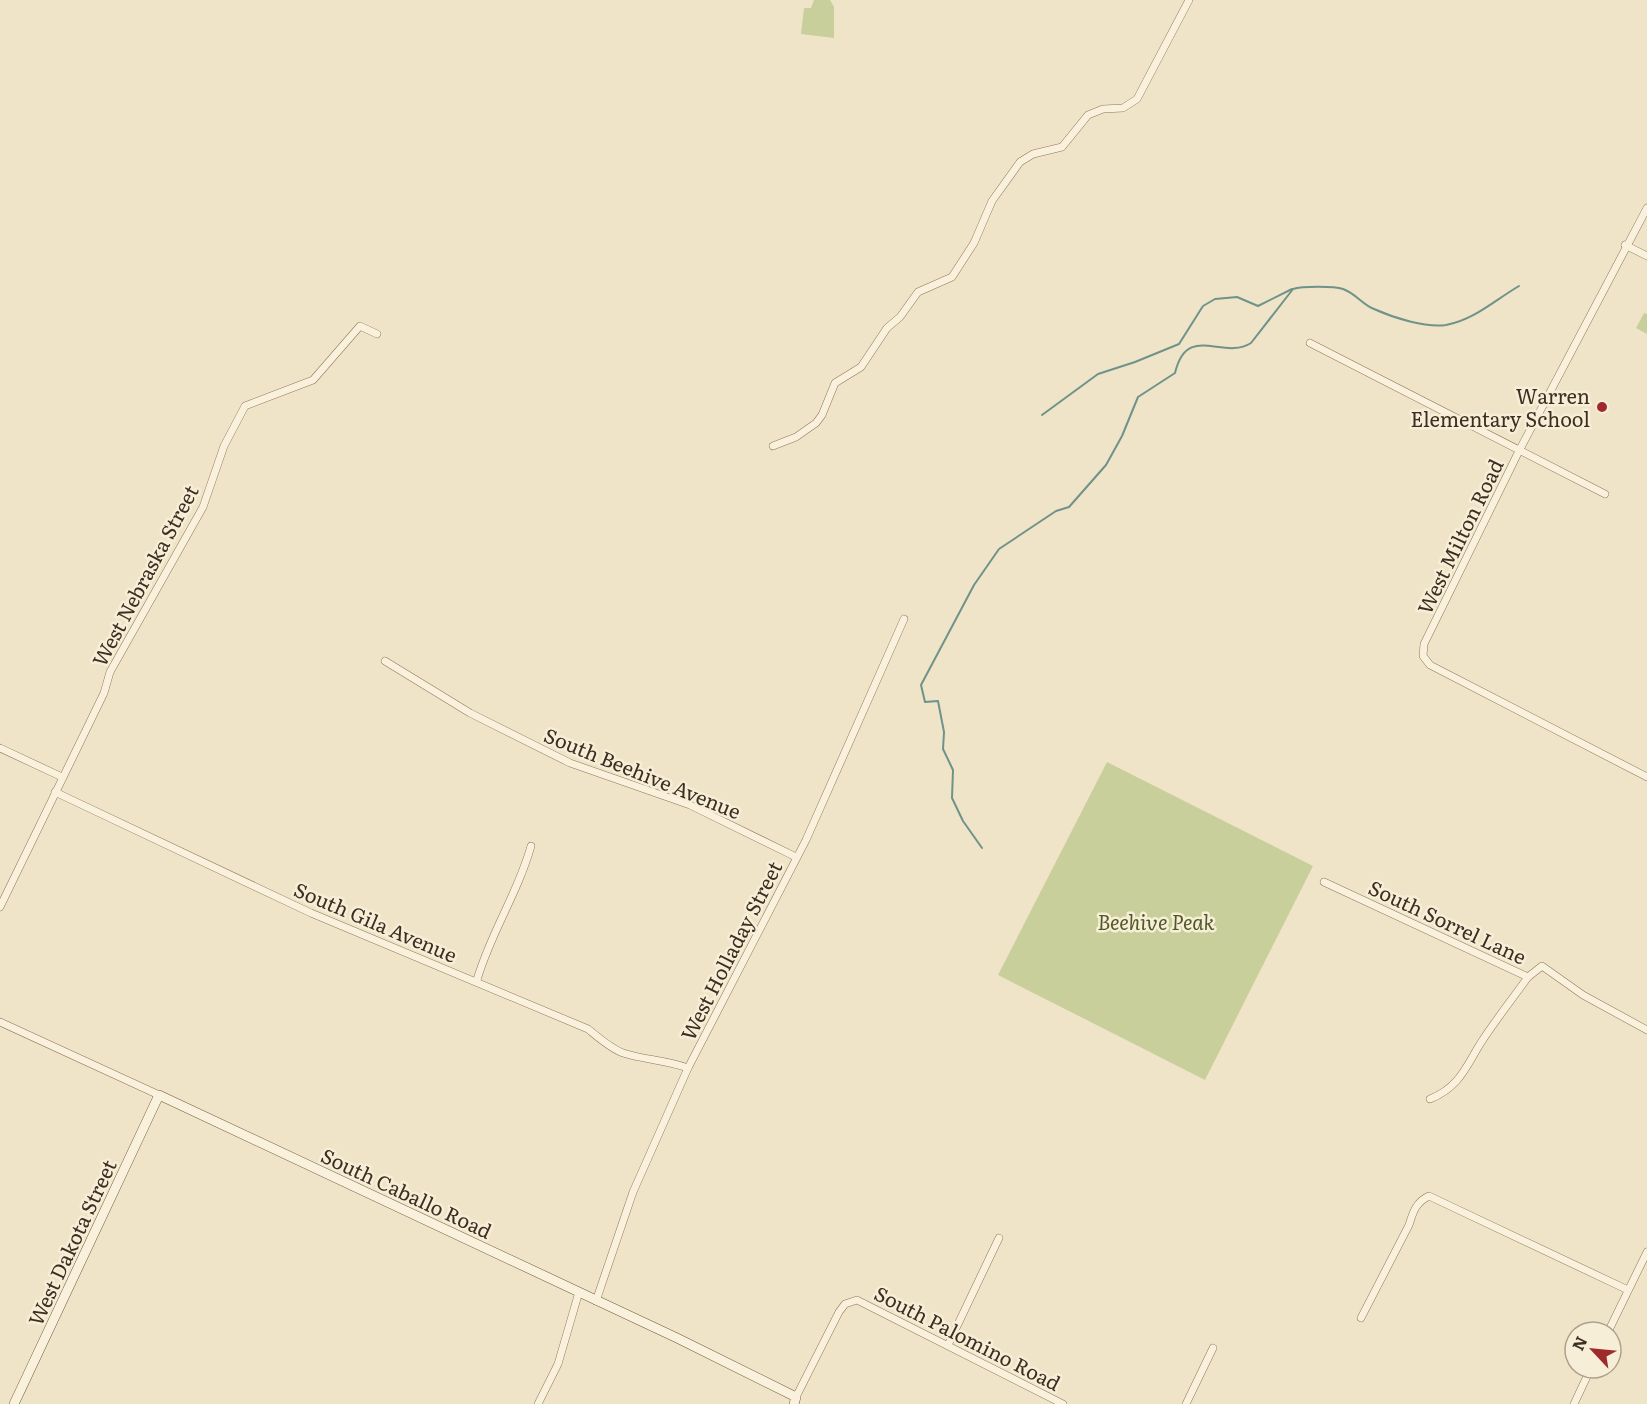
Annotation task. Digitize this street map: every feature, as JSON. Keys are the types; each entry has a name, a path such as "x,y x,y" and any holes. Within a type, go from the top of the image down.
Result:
{"street":[{"path":"773,446 796,437 816,423 835,383 861,366 918,292 952,277 974,243 992,201 1020,162 1033,154 1062,147 1088,115 1103,109 1123,108 1137,99 1189,0"},
{"name":"West Milton Road","path":"1647,208 1625,245 1519,451 1424,644 1424,657 1430,665 1647,777"},
{"path":"1625,245 1647,256"},
{"name":"West Nebraska Street","path":"0,907 104,693 110,672 203,507 224,446 245,406 313,380 360,326 377,334"},
{"path":"1310,343 1605,494"},
{"name":"West Holladay Street","path":"597,1301 633,1192 688,1068 796,858 904,619"},
{"name":"South Beehive Avenue","path":"385,661 470,713 570,764 690,805 796,858"},
{"path":"0,748 62,777"},
{"name":"South Gila Avenue","path":"55,792 311,913 477,980 588,1029 610,1047 624,1053 667,1060 688,1068"},
{"path":"477,980 483,960 522,880 531,846"},
{"name":"South Sorrel Lane","path":"1324,882 1528,977 1542,966 1583,995 1647,1030"},
{"path":"1430,1099 1441,1094 1465,1072 1483,1040 1528,977"},
{"name":"South Caballo Road","path":"0,1022 579,1292 795,1401"},
{"name":"West Dakota Street","path":"14,1404 159,1095"},
{"path":"1361,1318 1410,1225 1413,1210 1420,1200 1429,1196 1628,1290"},
{"path":"948,1345 999,1238"},
{"path":"1614,1320 1647,1252"},
{"path":"538,1404 558,1364 579,1292"},
{"name":"South Palomino Road","path":"795,1401 839,1312 845,1304 857,1300 1063,1404"},
{"path":"1186,1404 1213,1348"},
{"path":"1574,1404 1585,1380"}],"green space":[{"path":"814,0 830,0 834,7 834,38 801,34 804,8 811,8"},
{"path":"1644,313 1647,314 1647,334 1636,328"},
{"name":"Beehive Peak","path":"1107,762 1313,866 1205,1080 998,975"}],"waterway":[{"path":"982,848 963,821 952,798 953,770 943,749 944,732 938,701 925,702 921,685 974,585 999,549 1056,511 1069,507 1106,465 1122,436 1138,397 1175,373 1181,358 1188,349 1197,346 1240,347 1251,343 1293,289 1303,287 1343,289 1382,312 1410,322 1438,326 1466,319 1519,286"},
{"path":"1042,415 1098,374 1179,344 1203,306 1215,299 1237,297 1258,306 1292,289"}],"place":[{"name":"Warren Elementary School","path":"1602,407"}]}
